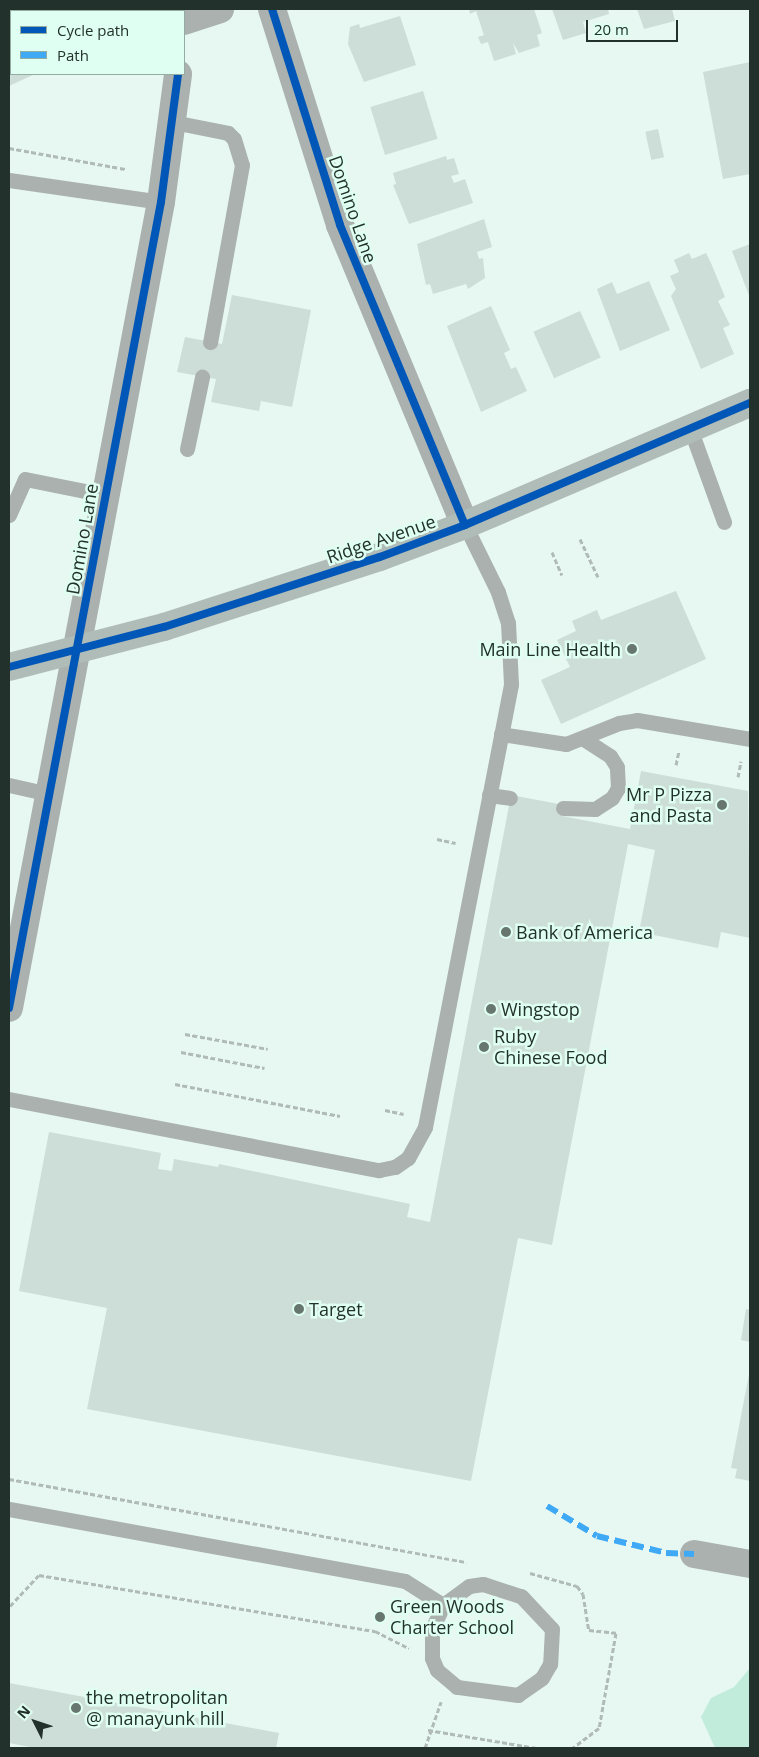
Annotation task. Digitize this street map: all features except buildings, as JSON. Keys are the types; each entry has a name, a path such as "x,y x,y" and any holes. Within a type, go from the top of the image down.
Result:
{"main road":[{"name":"Ridge Avenue","path":"9,667 77,651 318,578 465,525 750,403"}],"street":[{"path":"185,21 220,9"},
{"name":"Domino Lane","path":"272,9 340,225 465,525"},
{"name":"Domino Lane","path":"10,997 161,202 178,75"},
{"path":"694,1554 750,1564"}],"lane":[{"path":"173,122 228,133 234,139 242,165 210,342"},
{"path":"9,180 161,202"},
{"path":"187,449 202,377"},
{"path":"690,428 724,522"},
{"path":"9,515 25,479 105,495"},
{"path":"9,1099 379,1170 395,1168 408,1158 425,1127 511,684 512,644 498,592 465,525"},
{"path":"501,734 548,743 584,739 619,723 637,720 750,739"},
{"path":"564,808 595,809 612,798 618,788 617,767 610,756 584,739"},
{"path":"9,785 49,794"},
{"path":"489,795 510,798"},
{"path":"9,1509 405,1581 443,1605"},
{"path":"483,1584 521,1596 552,1629 550,1664 542,1678 518,1695 505,1696 469,1691 447,1681 437,1670 430,1644 443,1605 462,1590 483,1584"}],"path":[{"path":"9,148 125,170"},
{"path":"580,539 598,577"},
{"path":"552,552 562,575"},
{"path":"437,839 462,844"},
{"path":"185,1034 268,1049"},
{"path":"181,1052 264,1068"},
{"path":"175,1084 340,1116"},
{"path":"10,1606 40,1575 375,1631 411,1649 412,1657"},
{"path":"424,1748 428,1730 441,1702 434,1696"},
{"path":"428,1730 537,1748"}],"green space":[{"path":"750,1668 750,1748 715,1748 701,1717 711,1698 734,1687"}],"marked path":[{"path":"547,1506 597,1536 666,1553 694,1554"}],"cycle path":[{"path":"272,9 340,225 465,525"},
{"path":"9,1008 161,202 178,75"},
{"path":"9,667 164,627 380,557 465,525 750,403"}],"place":[{"name":"Main Line Health","path":"632,649"},
{"name":"Mr P Pizza and Pasta","path":"722,805"},
{"name":"Bank of America","path":"506,932"},
{"name":"Wingstop","path":"491,1009"},
{"name":"Ruby Chinese Food","path":"484,1047"},
{"name":"Target","path":"299,1309"},
{"name":"Green Woods Charter School","path":"380,1617"},
{"name":"the metropolitan @ manayunk hill","path":"76,1708"}]}
